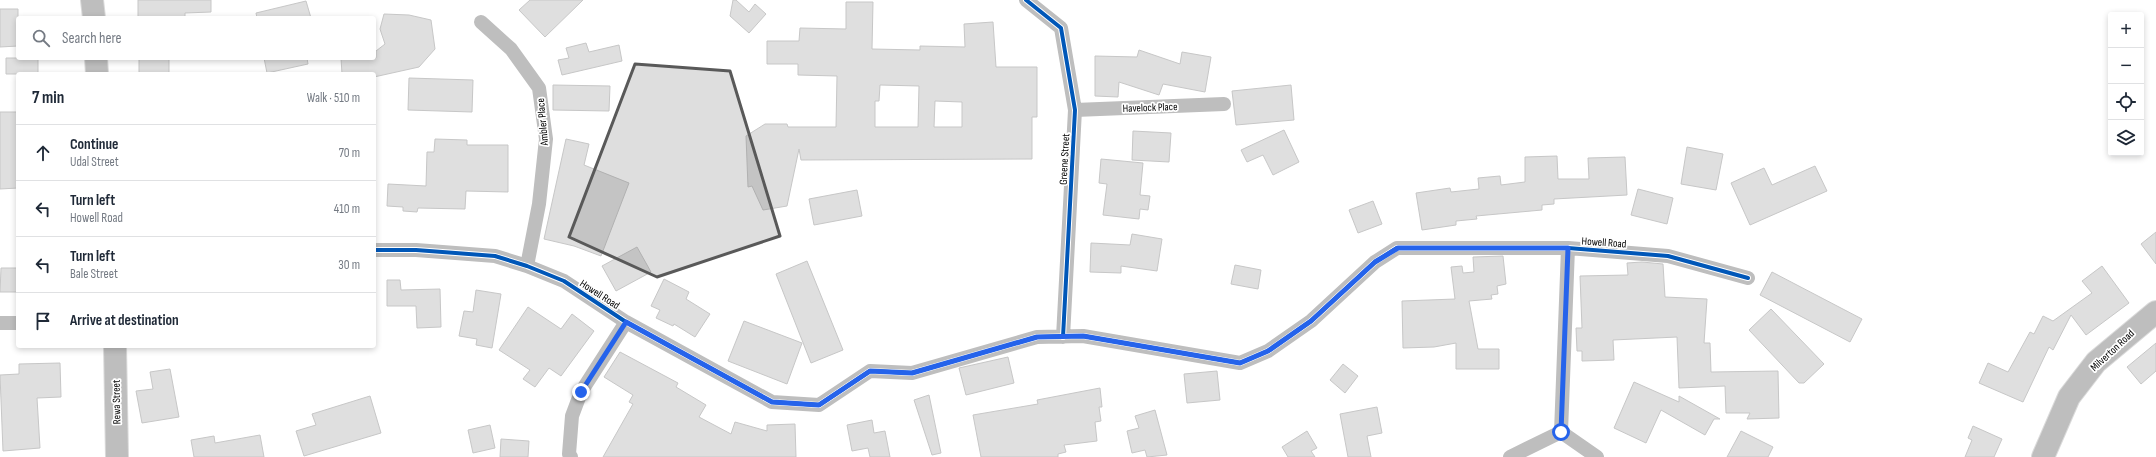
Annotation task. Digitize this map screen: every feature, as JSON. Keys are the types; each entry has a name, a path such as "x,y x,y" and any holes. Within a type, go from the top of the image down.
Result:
{"main road":[{"path":"92,0 94,16"},
{"path":"96,60 97,72"},
{"name":"Milverton Road","path":"2043,457 2069,397 2096,362 2156,312"},
{"name":"Rewa Street","path":"115,348 117,457"}],"street":[{"name":"Greene Street","path":"1026,0 1061,28 1076,110 1063,337"},
{"name":"Ambler Place","path":"482,22 512,49 539,88 546,139 539,204 527,266"},
{"name":"Havelock Place","path":"1076,110 1224,104"},
{"name":"Howell Road","path":"376,250 416,250 495,256 527,266 564,281 626,322 772,402 819,405 870,371 912,373 1037,337 1083,336 1240,363 1268,351 1311,321 1375,262 1398,248 1568,248 1668,256 1748,278"},
{"path":"1561,432 1568,248"},
{"path":"0,323 16,322"},
{"path":"571,457 569,454 572,416 581,392 626,322"},
{"path":"1510,457 1561,432"},
{"path":"1561,432 1597,457"}],"highlighted area":[{"path":"635,64 730,71 780,236 657,277 569,237"}],"building":[{"path":"138,0 211,0 211,12 185,13 185,16 138,16"},
{"path":"530,0 583,0 545,37 519,10"},
{"path":"733,0 736,0 749,12 755,4 766,14 749,33 730,16"},
{"path":"306,1 310,16 257,16 256,13"},
{"path":"846,2 873,2 872,49 920,50 920,46 965,47 964,24 993,22 996,67 1037,67 1037,117 1032,117 1032,159 801,160 799,149 787,206 763,210 752,186 748,187 746,136 765,124 787,124 788,127 836,127 837,76 798,75 798,64 767,64 767,41 799,41 800,28 846,29","holes":["880,85 919,86 918,127 875,127 875,101 879,101","935,101 962,102 962,127 934,127"]},
{"path":"0,9 18,9 18,16 16,16 16,46 0,47"},
{"path":"384,14 409,15 431,20 435,49 419,67 376,77 376,72 342,72 341,60 376,60 376,51 385,44 380,29"},
{"path":"586,43 589,52 619,45 622,61 562,75 558,60 569,58 566,48"},
{"path":"1139,50 1180,64 1182,52 1211,57 1205,92 1163,84 1159,95 1119,82 1118,97 1095,96 1095,56 1137,57"},
{"path":"6,58 16,58 16,60 38,60 38,72 16,72 16,74 6,74"},
{"path":"139,60 169,60 169,72 139,72"},
{"path":"264,60 307,60 308,64 267,72"},
{"path":"409,78 473,80 472,112 408,110"},
{"path":"553,85 610,86 609,111 553,110"},
{"path":"1291,85 1294,120 1236,125 1232,91"},
{"path":"0,112 16,112 16,188 0,189"},
{"path":"1284,130 1299,162 1273,175 1263,155 1247,162 1241,150"},
{"path":"1133,131 1171,133 1169,162 1132,160"},
{"path":"435,139 467,140 467,145 508,145 508,192 466,191 465,209 418,208 417,212 403,211 403,207 387,206 388,184 426,186 427,152 434,152"},
{"path":"566,139 589,144 584,165 629,183 601,256 574,246 544,239"},
{"path":"1687,147 1723,154 1716,190 1681,184"},
{"path":"1557,156 1558,179 1589,179 1588,158 1625,157 1627,195 1554,199 1554,204 1542,205 1542,210 1476,216 1477,219 1456,221 1456,225 1422,230 1416,193 1450,188 1451,192 1479,189 1478,178 1500,176 1501,185 1525,182 1525,157"},
{"path":"1101,159 1143,163 1140,195 1150,196 1148,210 1140,209 1139,219 1103,215 1107,184 1099,183"},
{"path":"1815,166 1827,191 1750,225 1731,183 1764,168 1772,185"},
{"path":"1638,189 1673,198 1667,224 1631,215"},
{"path":"857,190 862,216 814,225 809,199"},
{"path":"1373,201 1382,224 1358,233 1349,210"},
{"path":"2156,232 2156,264 2141,244"},
{"path":"1132,234 1162,239 1157,271 1121,266 1121,273 1090,272 1091,243 1130,245"},
{"path":"637,247 651,272 616,291 602,266"},
{"path":"1503,256 1506,284 1497,286 1498,294 1491,295 1492,299 1469,301 1478,349 1499,349 1499,369 1456,369 1456,343 1434,347 1403,348 1402,301 1455,299 1451,267 1462,266 1463,273 1474,272 1473,257"},
{"path":"807,261 843,350 811,363 776,274"},
{"path":"1642,262 1663,264 1665,297 1707,299 1704,343 1710,343 1711,372 1778,371 1779,418 1747,419 1750,413 1726,413 1725,386 1679,388 1677,337 1613,340 1614,360 1582,361 1582,351 1577,351 1576,328 1582,328 1580,276 1628,275 1627,263"},
{"path":"1235,265 1261,270 1258,289 1231,284"},
{"path":"2102,266 2129,303 2086,335 2071,315 2053,350 2049,347 2023,402 1979,383 1988,363 2008,372 2030,332 2034,334 2043,316 2053,321 2092,293 2082,281"},
{"path":"1,268 16,268 16,292 0,292"},
{"path":"1772,272 1862,319 1850,342 1760,295"},
{"path":"664,279 689,292 686,299 710,314 695,337 674,324 673,326 656,318 660,310 651,306"},
{"path":"387,280 400,280 401,290 440,289 441,327 417,328 416,306 387,306"},
{"path":"476,290 501,294 492,348 476,345 477,339 459,336 464,311 473,312"},
{"path":"528,307 561,329 572,314 594,331 561,376 549,368 535,387 523,379 530,370 499,350"},
{"path":"1771,309 1824,364 1804,383 1799,383 1749,330"},
{"path":"744,321 802,343 787,384 728,361"},
{"path":"2156,343 2156,371 2141,384 2127,367"},
{"path":"620,352 678,383 676,387 706,405 699,417 731,434 735,422 767,431 767,425 795,424 796,457 603,457 633,404 629,402 633,395 604,377"},
{"path":"1008,357 1014,383 966,395 959,368"},
{"path":"60,363 61,397 37,398 40,448 3,451 0,375 19,374 19,364"},
{"path":"1343,364 1358,376 1345,393 1330,380"},
{"path":"170,369 179,417 142,423 136,391 153,389 150,372"},
{"path":"1217,371 1220,400 1187,403 1184,374"},
{"path":"1634,382 1679,402 1679,396 1720,419 1714,419 1705,435 1661,410 1646,443 1614,428"},
{"path":"1100,388 1102,407 1099,407 1101,421 1095,422 1097,441 1064,445 1066,452 1058,454 1058,457 981,457 973,415 1038,404 1037,400"},
{"path":"929,395 941,453 932,455 914,400"},
{"path":"370,396 381,433 304,456 296,431 316,425 312,414"},
{"path":"1377,407 1382,433 1367,436 1371,457 1348,457 1340,414"},
{"path":"1155,410 1167,455 1147,457 1145,450 1132,453 1127,431 1139,428 1135,416"},
{"path":"872,420 874,433 885,431 890,457 870,457 868,448 852,451 847,425"},
{"path":"490,425 495,448 473,453 468,430"},
{"path":"1973,426 2002,439 1994,457 1965,457 1972,440 1968,438"},
{"path":"1307,431 1317,448 1311,451 1315,457 1288,457 1282,447"},
{"path":"1741,431 1773,447 1768,457 1727,457"},
{"path":"260,435 264,457 194,457 191,440 214,436 215,443"},
{"path":"501,439 529,441 528,457 500,457"}],"cycle path":[{"path":"1026,0 1061,28 1075,110 1063,337"},
{"path":"376,250 416,250 495,256 527,266 564,281 626,322 772,402 819,405 870,371 912,373 1037,337 1083,336 1240,363 1268,351 1311,321 1375,262 1397,248 1568,248 1668,256 1748,278"}],"route":[{"path":"581,392 626,322 772,402 819,405 870,371 912,373 1037,337 1083,336 1240,363 1268,351 1311,321 1375,262 1398,248 1568,248 1561,432"}]}
